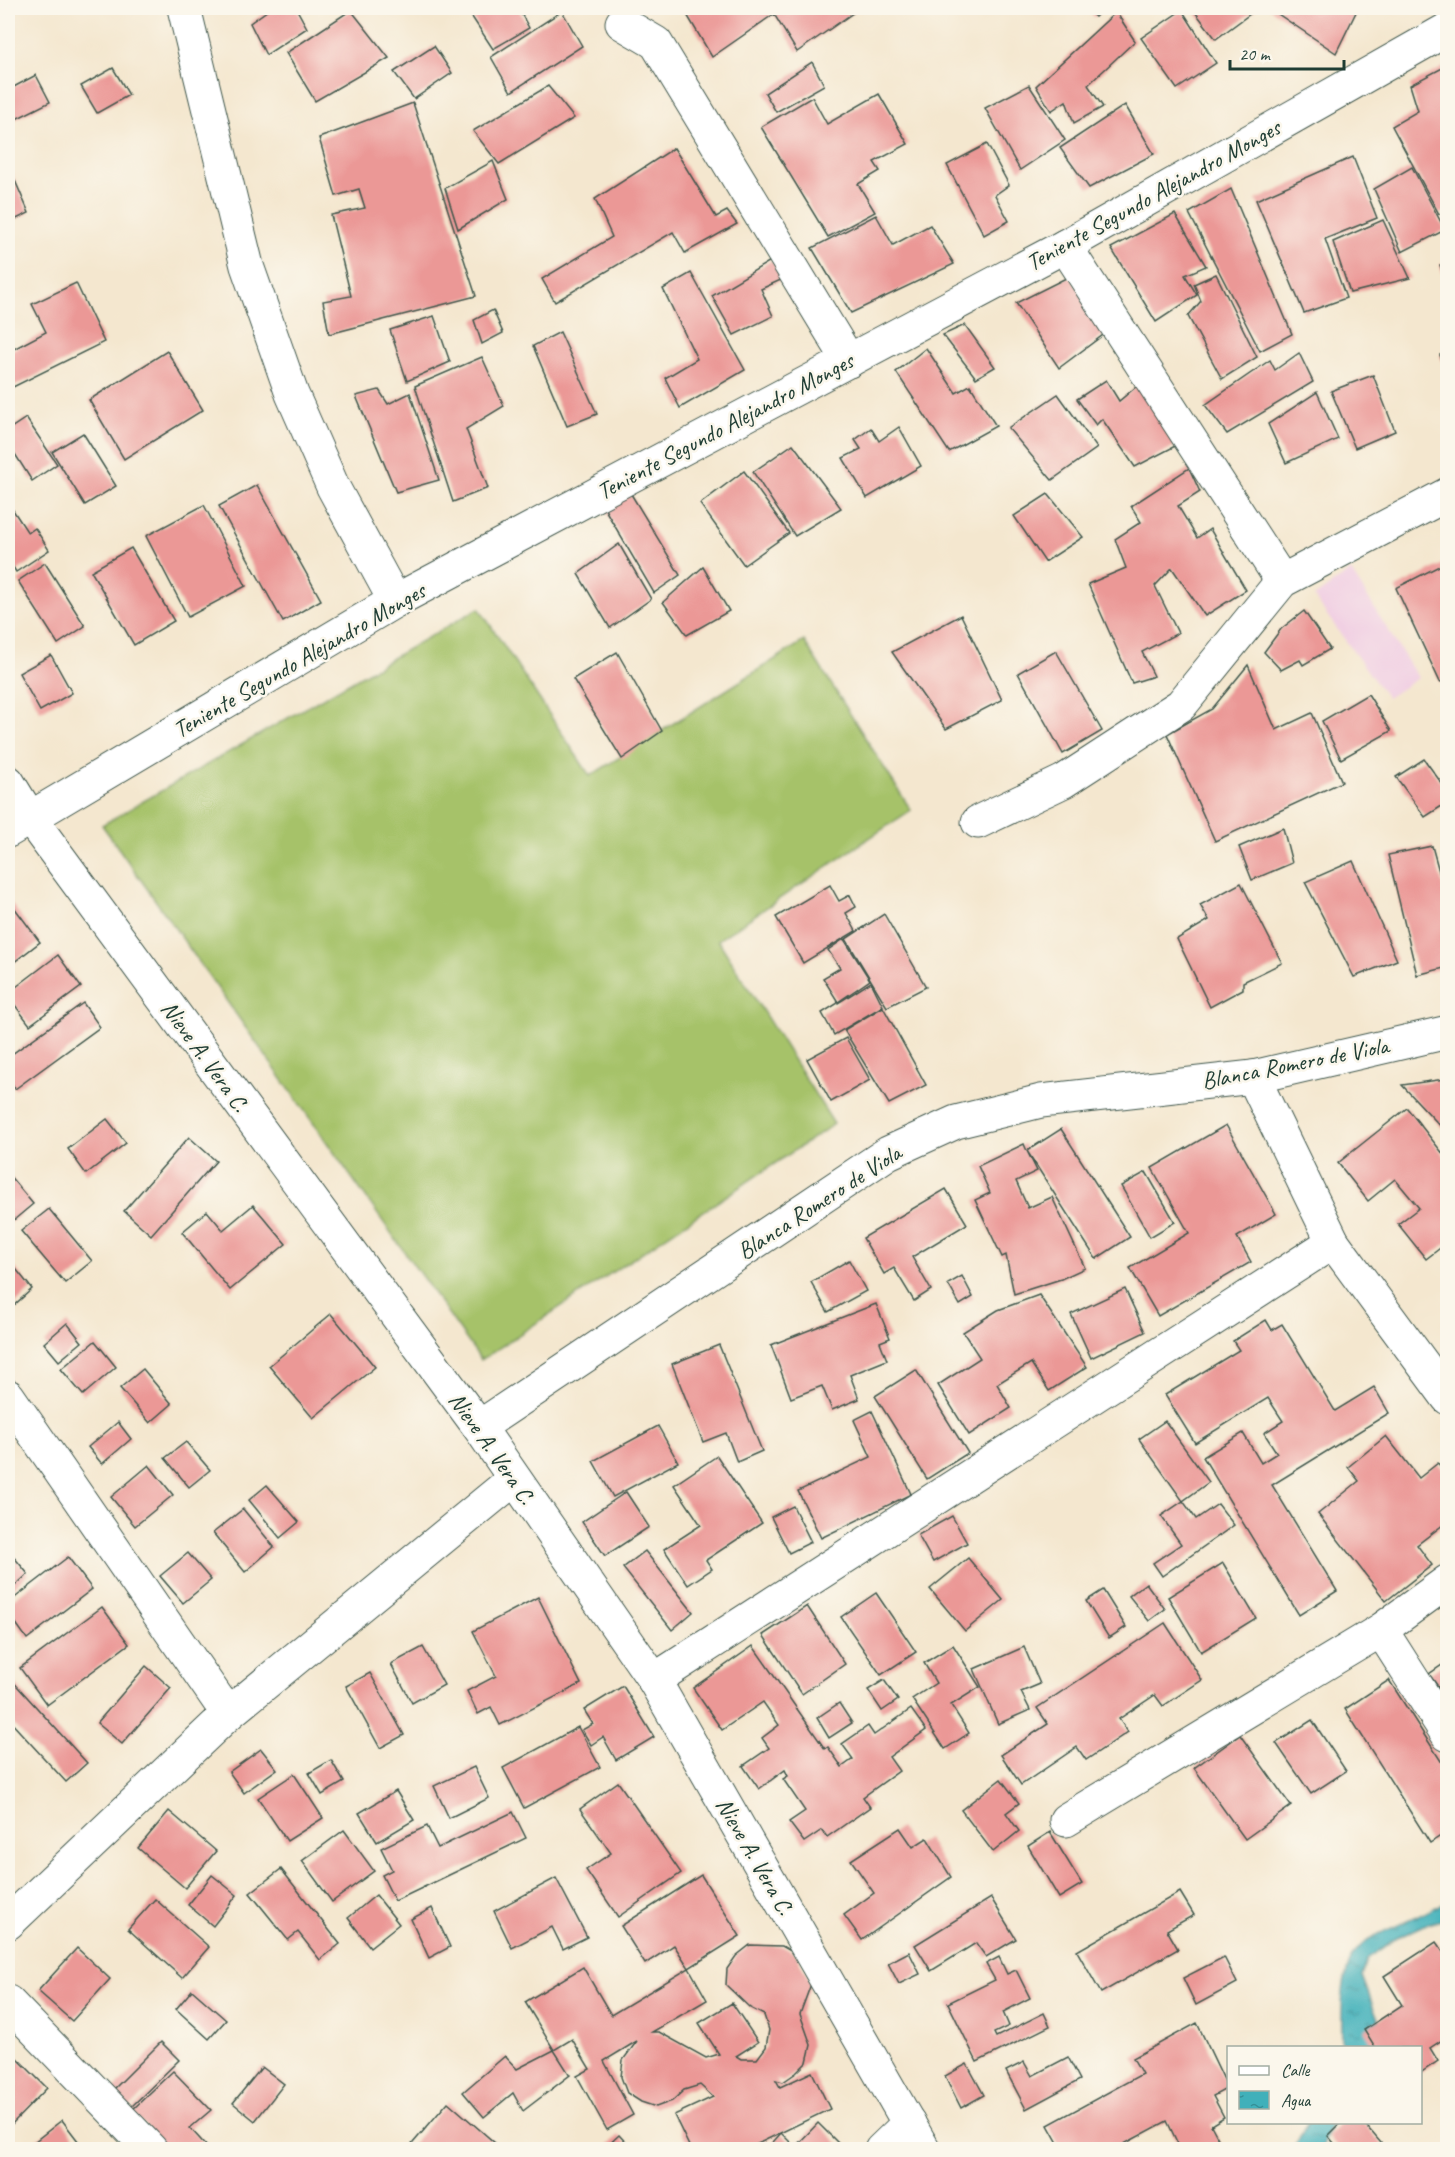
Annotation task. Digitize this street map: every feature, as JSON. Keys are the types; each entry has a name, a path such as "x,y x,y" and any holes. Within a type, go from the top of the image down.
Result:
{"street":[{"path":"188,10 247,266 292,394 333,487 395,602"},
{"path":"622,24 656,43 849,361"},
{"name":"Teniente Segundo Alejandro Monges","path":"19,824 395,602 1065,246 1448,29"},
{"path":"1065,246 1282,581"},
{"path":"978,822 1064,781 1181,705 1282,581 1448,494"},
{"name":"Nieve A. Vera C.","path":"8,782 19,824 479,1427 654,1680 916,2136"},
{"name":"Blanca Romero de Viola","path":"479,1427 888,1154 956,1122 1041,1101 1253,1077 1448,1032"},
{"path":"1253,1077 1333,1242 1448,1398"},
{"path":"654,1680 1333,1242"},
{"path":"8,1396 228,1714"},
{"path":"8,1923 228,1714 514,1479"},
{"path":"1066,1820 1381,1630 1448,1581"},
{"path":"1381,1630 1448,1736"},
{"path":"8,2002 151,2150"},
{"path":"881,2150 916,2136"}],"shaded area":[{"path":"1351,571 1418,678 1387,698 1314,597"}],"green space":[{"path":"479,608 590,776 804,641 911,810 718,940 834,1124 481,1360 102,825"}],"water":[{"path":"1447,1900 1447,1919 1429,1923 1395,1939 1367,1959 1362,1976 1384,2035 1378,2046 1342,2046 1345,1977 1356,1952 1368,1939"},
{"path":"1307,2124 1331,2124 1322,2149 1293,2149"}],"building":[{"path":"271,8 296,8 307,28 266,55 250,23"},
{"path":"466,8 518,8 529,28 493,49"},
{"path":"683,8 860,8 797,52 774,14 712,57"},
{"path":"1085,8 1104,8 1095,17"},
{"path":"1192,8 1258,8 1216,39"},
{"path":"1269,8 1358,8 1336,53"},
{"path":"351,10 389,58 315,101 286,53"},
{"path":"1182,10 1216,63 1177,89 1141,38"},
{"path":"562,11 582,46 511,92 491,57"},
{"path":"1116,12 1135,41 1088,85 1103,107 1074,123 1066,101 1051,111 1036,86"},
{"path":"434,46 452,73 414,99 394,72"},
{"path":"812,62 824,85 776,112 765,93"},
{"path":"1448,65 1448,211 1439,214 1392,126 1418,111 1410,85"},
{"path":"113,68 129,95 97,113 81,86"},
{"path":"36,75 50,102 8,123 8,90"},
{"path":"1029,85 1065,140 1020,170 985,108"},
{"path":"548,86 574,118 499,164 473,131"},
{"path":"879,94 908,144 874,162 880,171 858,184 875,212 828,237 761,127 812,97 827,124"},
{"path":"413,103 476,296 329,334 323,301 351,296 331,215 365,208 359,189 336,196 319,138"},
{"path":"1125,105 1154,154 1089,188 1060,148"},
{"path":"987,144 1009,185 995,195 1009,221 984,235 947,165"},
{"path":"674,148 716,217 727,211 737,224 685,253 673,232 555,302 542,279 612,237 595,199"},
{"path":"1353,157 1377,218 1325,239 1346,298 1304,313 1256,200"},
{"path":"493,161 508,199 458,229 445,188"},
{"path":"1412,167 1445,230 1402,252 1374,189"},
{"path":"10,169 29,213 8,223 8,170"},
{"path":"1231,189 1292,334 1260,351 1189,213"},
{"path":"1175,214 1206,266 1185,275 1197,295 1156,322 1111,248"},
{"path":"876,215 893,245 930,225 954,264 851,313 812,248"},
{"path":"1383,220 1410,278 1350,293 1333,242"},
{"path":"772,260 783,279 761,289 773,316 734,335 712,296"},
{"path":"1448,262 1448,286 1447,286 1440,265"},
{"path":"691,273 745,370 680,408 665,378 697,359 663,289"},
{"path":"1216,274 1257,357 1222,379 1188,316 1201,301 1194,284"},
{"path":"1070,276 1107,332 1059,368 1016,303"},
{"path":"76,283 104,342 13,387 8,376 8,352 46,332 32,304"},
{"path":"493,310 503,333 482,344 474,320"},
{"path":"434,316 450,362 407,381 390,330"},
{"path":"965,325 995,367 976,378 943,335"},
{"path":"560,332 597,414 567,426 533,346"},
{"path":"926,348 956,393 970,385 996,426 949,452 896,372"},
{"path":"167,351 203,410 124,459 89,400"},
{"path":"1448,352 1448,375 1447,375 1440,355"},
{"path":"1299,353 1313,382 1227,434 1205,405 1270,360 1275,370"},
{"path":"482,357 504,406 466,429 488,488 453,502 415,386"},
{"path":"1373,375 1395,431 1355,448 1331,391"},
{"path":"1106,380 1119,401 1143,381 1183,442 1135,467 1102,419 1096,425 1077,399"},
{"path":"379,390 388,404 410,393 439,480 396,492 356,396"},
{"path":"1317,392 1338,439 1286,463 1268,424"},
{"path":"1058,394 1097,448 1052,480 1008,428"},
{"path":"26,418 57,464 32,481 8,443 8,430"},
{"path":"899,427 921,466 867,498 843,458 861,449 855,440 871,428 879,441"},
{"path":"83,433 116,486 85,505 52,452"},
{"path":"793,444 841,508 795,536 753,472"},
{"path":"1189,468 1200,492 1178,506 1197,538 1210,529 1246,590 1205,616 1172,568 1155,586 1178,633 1142,652 1154,676 1132,683 1088,584 1126,568 1115,539 1141,522 1131,506"},
{"path":"744,471 789,533 744,565 700,504"},
{"path":"257,485 321,600 283,622 219,506"},
{"path":"631,494 680,575 654,593 603,506"},
{"path":"1048,494 1083,537 1045,562 1014,516"},
{"path":"204,505 246,586 188,617 146,536"},
{"path":"11,507 28,533 35,528 49,550 16,572 8,559 8,509"},
{"path":"619,544 651,599 610,628 578,574"},
{"path":"131,548 174,621 134,645 91,571"},
{"path":"45,563 85,626 58,644 18,581"},
{"path":"1443,564 1448,575 1448,679 1440,682 1396,588"},
{"path":"703,567 729,611 687,635 663,602"},
{"path":"1304,611 1330,649 1303,665 1300,660 1281,670 1264,652 1281,629"},
{"path":"961,615 1002,700 946,729 892,652"},
{"path":"1056,651 1102,731 1063,754 1018,673"},
{"path":"617,652 662,731 622,759 573,679"},
{"path":"51,655 72,693 40,711 19,673"},
{"path":"1248,665 1276,730 1312,713 1342,782 1215,841 1167,734 1212,709"},
{"path":"1368,694 1391,731 1341,759 1322,721"},
{"path":"1424,759 1448,792 1448,802 1425,817 1396,777"},
{"path":"1283,828 1292,863 1252,880 1239,847"},
{"path":"1432,846 1448,904 1448,967 1417,975 1388,855"},
{"path":"1353,861 1397,960 1354,977 1305,882"},
{"path":"1241,883 1282,963 1243,982 1243,989 1210,1007 1177,939 1209,920 1200,905"},
{"path":"830,885 839,901 850,895 856,907 846,913 856,931 803,963 776,917"},
{"path":"8,899 40,942 9,966 8,964"},
{"path":"884,914 926,987 887,1007 846,939"},
{"path":"844,939 870,980 838,1002 823,978 840,968 828,950"},
{"path":"58,955 81,987 30,1025 8,993"},
{"path":"871,982 883,1006 834,1035 822,1013"},
{"path":"83,1003 100,1027 15,1089 8,1079 8,1057"},
{"path":"883,1007 926,1085 889,1104 844,1030"},
{"path":"846,1038 870,1080 831,1102 807,1059"},
{"path":"1445,1079 1448,1082 1448,1134 1402,1085"},
{"path":"1407,1108 1448,1160 1448,1242 1426,1259 1398,1224 1419,1208 1395,1179 1368,1201 1338,1163"},
{"path":"107,1119 126,1143 86,1174 68,1149"},
{"path":"1226,1125 1276,1214 1237,1237 1251,1262 1158,1316 1130,1268 1189,1233 1152,1168"},
{"path":"1061,1129 1130,1237 1096,1259 1027,1151"},
{"path":"189,1137 216,1161 151,1235 124,1211"},
{"path":"1024,1144 1037,1171 1016,1181 1028,1208 1052,1197 1085,1268 1061,1279 1014,1294 1006,1255 1002,1257 975,1200 990,1193 978,1166"},
{"path":"1146,1172 1175,1222 1150,1237 1121,1186"},
{"path":"8,1174 33,1204 8,1225"},
{"path":"946,1189 967,1224 912,1257 931,1290 914,1301 894,1268 884,1274 863,1238"},
{"path":"253,1205 286,1244 230,1290 182,1232 207,1211 223,1230"},
{"path":"49,1209 92,1261 65,1283 21,1231"},
{"path":"8,1259 32,1289 12,1307 8,1301"},
{"path":"849,1260 866,1291 828,1312 811,1282"},
{"path":"962,1276 973,1297 960,1305 948,1284"},
{"path":"1125,1289 1145,1332 1091,1358 1071,1314"},
{"path":"1039,1295 1087,1367 1049,1391 1031,1363 997,1384 1011,1408 969,1435 938,1385 980,1358 963,1332 998,1310"},
{"path":"876,1304 890,1338 880,1342 887,1360 850,1375 859,1399 832,1410 822,1386 791,1398 771,1345"},
{"path":"331,1314 375,1367 313,1418 269,1366"},
{"path":"1266,1320 1272,1330 1282,1324 1335,1411 1374,1387 1389,1413 1272,1485 1337,1591 1299,1615 1203,1457 1243,1433 1261,1463 1277,1453 1264,1433 1283,1421 1268,1398 1195,1443 1165,1395 1239,1350 1233,1341"},
{"path":"67,1323 82,1342 59,1361 44,1343"},
{"path":"95,1341 116,1367 83,1395 61,1369"},
{"path":"719,1345 762,1451 737,1462 726,1433 703,1442 672,1364"},
{"path":"143,1369 172,1404 150,1423 120,1388"},
{"path":"916,1370 968,1453 927,1479 875,1396"},
{"path":"872,1411 911,1494 821,1538 798,1491 871,1457 854,1420"},
{"path":"1165,1421 1209,1482 1183,1501 1139,1439"},
{"path":"118,1422 131,1439 102,1464 88,1447"},
{"path":"658,1426 678,1462 613,1497 593,1461"},
{"path":"1386,1436 1419,1478 1438,1463 1448,1476 1448,1521 1417,1545 1432,1565 1386,1601 1318,1514 1359,1481 1348,1467"},
{"path":"186,1442 210,1470 189,1487 165,1458"},
{"path":"717,1456 762,1523 706,1560 712,1569 688,1585 664,1549 701,1525 674,1485"},
{"path":"149,1465 173,1495 135,1526 111,1497"},
{"path":"267,1485 299,1522 280,1538 249,1500"},
{"path":"626,1492 649,1527 605,1556 582,1522"},
{"path":"1183,1501 1196,1519 1218,1504 1234,1525 1162,1576 1153,1563 1181,1544 1161,1516"},
{"path":"793,1506 811,1542 789,1553 771,1517"},
{"path":"243,1509 274,1547 245,1572 213,1533"},
{"path":"952,1516 967,1543 933,1562 918,1535"},
{"path":"8,1550 28,1574 8,1592"},
{"path":"645,1551 693,1612 672,1630 623,1568"},
{"path":"188,1553 211,1580 183,1603 160,1576"},
{"path":"68,1557 92,1589 27,1639 8,1612 8,1603"},
{"path":"968,1558 1003,1600 965,1631 930,1589"},
{"path":"1223,1563 1256,1618 1201,1652 1168,1597"},
{"path":"1146,1583 1165,1609 1149,1621 1129,1596"},
{"path":"1103,1590 1126,1627 1109,1638 1086,1601"},
{"path":"876,1593 916,1652 881,1675 841,1617"},
{"path":"538,1597 581,1684 500,1725 491,1707 478,1714 467,1691 496,1676 473,1631"},
{"path":"807,1606 845,1664 802,1694 763,1635"},
{"path":"102,1607 129,1644 47,1705 20,1668"},
{"path":"1165,1623 1202,1680 1163,1706 1155,1695 1119,1719 1128,1732 1086,1760 1077,1747 1021,1785 1001,1755 1048,1724 1037,1708"},
{"path":"953,1645 980,1687 951,1705 969,1733 945,1749 912,1699 936,1683 924,1663"},
{"path":"753,1646 825,1749 828,1747 842,1767 853,1759 842,1744 868,1726 874,1735 911,1709 926,1730 889,1757 899,1771 863,1797 870,1807 827,1837 822,1830 804,1842 789,1822 805,1811 783,1779 788,1776 785,1770 759,1789 743,1766 769,1748 762,1738 779,1725 763,1702 722,1730 693,1688"},
{"path":"423,1647 444,1685 412,1703 391,1664"},
{"path":"1024,1647 1040,1684 1021,1692 1030,1710 998,1724 974,1669"},
{"path":"1448,1661 1448,1700 1429,1674"},
{"path":"146,1666 171,1688 122,1744 97,1723"},
{"path":"370,1673 404,1735 380,1748 346,1686"},
{"path":"8,1676 87,1763 66,1782 8,1719"},
{"path":"884,1680 898,1700 882,1711 868,1690"},
{"path":"1389,1680 1448,1772 1448,1831 1430,1843 1345,1709"},
{"path":"623,1686 654,1737 616,1760 603,1737 591,1745 582,1730 593,1724 584,1710"},
{"path":"839,1703 852,1723 829,1738 817,1718"},
{"path":"1312,1720 1346,1771 1311,1794 1276,1743"},
{"path":"578,1727 600,1767 524,1808 503,1768"},
{"path":"1240,1735 1291,1806 1245,1839 1194,1768"},
{"path":"261,1749 277,1769 244,1793 229,1772"},
{"path":"331,1760 344,1782 322,1795 309,1773"},
{"path":"474,1767 489,1798 449,1818 434,1786"},
{"path":"294,1774 323,1818 287,1841 258,1798"},
{"path":"1001,1779 1019,1803 1006,1813 1019,1831 993,1852 961,1810"},
{"path":"618,1782 681,1873 618,1917 586,1870 611,1853 580,1809"},
{"path":"396,1791 414,1820 377,1842 359,1813"},
{"path":"169,1811 216,1851 185,1888 138,1848"},
{"path":"513,1812 526,1838 395,1901 382,1875 392,1870 381,1848 427,1826 438,1848"},
{"path":"900,1828 913,1847 927,1838 951,1877 862,1940 844,1915 874,1893 851,1860"},
{"path":"344,1830 374,1871 332,1902 302,1861"},
{"path":"1050,1832 1082,1884 1059,1898 1028,1846"},
{"path":"281,1869 340,1944 320,1960 298,1932 288,1940 250,1893"},
{"path":"212,1875 237,1895 213,1926 188,1905"},
{"path":"701,1875 740,1936 689,1968 674,1945 645,1964 621,1926"},
{"path":"556,1878 587,1937 563,1949 552,1927 512,1948 494,1911"},
{"path":"1180,1892 1194,1915 1167,1930 1178,1949 1101,1993 1077,1951"},
{"path":"376,1895 399,1924 370,1947 348,1918"},
{"path":"991,1898 1016,1939 986,1957 976,1943 931,1971 915,1945"},
{"path":"155,1899 209,1947 182,1978 128,1929"},
{"path":"432,1908 450,1947 429,1958 411,1919"},
{"path":"1436,1942 1448,1959 1448,2036 1430,2048 1438,2061 1422,2072 1422,2046 1374,2046 1364,2030 1402,2005 1384,1976"},
{"path":"750,1945 782,1946 796,1954 811,1984 800,2014 811,2045 807,2062 783,2082 776,2080 780,2087 812,2072 830,2109 745,2150 691,2150 674,2115 713,2097 700,2085 684,2090 672,2101 656,2107 641,2102 627,2093 621,2077 623,2060 637,2041 604,2061 633,2115 607,2130 577,2076 590,2069 572,2039 554,2050 525,2002 583,1967 611,2015 689,1968 707,2000 652,2032 659,2032 706,2058 719,2054 699,2023 732,2003 758,2042 736,2056 741,2059 757,2059 766,2047 769,2030 764,2015 750,2008 726,1985 727,1969 736,1956"},
{"path":"77,1948 110,1979 72,2021 38,1991"},
{"path":"909,1952 920,1974 899,1984 888,1963"},
{"path":"999,1957 1007,1974 1016,1970 1030,1998 1003,2012 1009,2026 994,2033 996,2037 1044,2013 1050,2026 977,2062 948,2003 995,1980 986,1964"},
{"path":"1224,1957 1237,1983 1196,2005 1183,1978"},
{"path":"192,1990 226,2020 209,2039 176,2009"},
{"path":"1197,2023 1227,2086 1227,2089 1213,2096 1224,2117 1211,2125 1223,2148 1168,2150 1178,2144 1167,2121 1113,2150 1062,2150 1048,2125 1142,2074 1133,2058"},
{"path":"161,2042 179,2060 129,2109 111,2092"},
{"path":"8,2049 47,2088 8,2128"},
{"path":"554,2050 570,2075 523,2111 513,2093 484,2117 463,2092 505,2056 517,2069"},
{"path":"1068,2057 1080,2080 1026,2109 1006,2071 1024,2062 1032,2076"},
{"path":"967,2064 984,2095 961,2108 945,2076"},
{"path":"262,2067 284,2084 255,2121 233,2103"},
{"path":"173,2071 211,2110 190,2128 210,2150 168,2150 131,2111"},
{"path":"448,2102 496,2144 492,2150 407,2150"},
{"path":"62,2120 85,2150 32,2150 29,2146"},
{"path":"818,2123 845,2150 766,2150 781,2133 795,2147"},
{"path":"1340,2124 1365,2124 1387,2150 1340,2150 1328,2136"},
{"path":"619,2135 633,2150 603,2150"}]}
